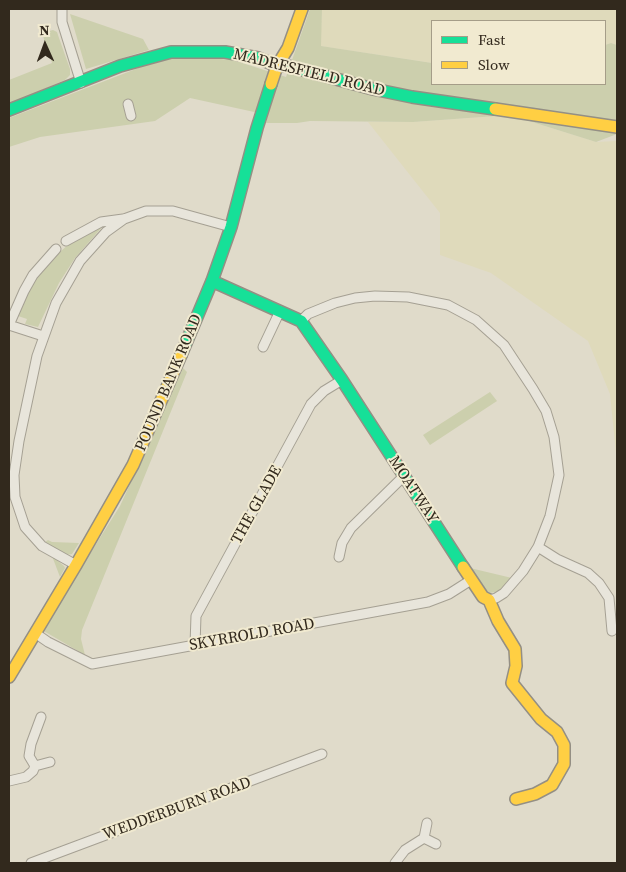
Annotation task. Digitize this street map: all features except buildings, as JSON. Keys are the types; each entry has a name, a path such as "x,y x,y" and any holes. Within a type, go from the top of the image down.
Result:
{"street":[{"path":"62,9 62,22 81,83"},
{"name":"POUND BANK ROAD","path":"9,677 134,465 212,281 231,227 257,128 277,66 288,48 302,9"},
{"name":"MADRESFIELD ROAD","path":"9,110 120,66 171,52 225,52 258,58 277,66 288,66 373,89 412,97 617,127"},
{"path":"128,104 131,116"},
{"path":"66,241 101,222 124,219 146,211 173,211 231,227"},
{"path":"76,565 42,546 25,527 14,497 14,475 19,441 37,356 56,303 80,261 106,232 124,219"},
{"path":"43,336 9,325 33,275 56,249"},
{"name":"MOATWAY","path":"212,281 301,321 342,380 471,580 483,597 489,600 498,621 515,649 516,666 512,683 541,719 557,732 564,745 564,764 552,785 535,794 516,799"},
{"path":"301,321 308,314 335,303 375,296 408,297 448,306 476,320 498,339 534,389 546,411 554,437 559,476 550,516 538,547 523,571 504,593 489,600"},
{"path":"263,347 280,311"},
{"name":"THE GLADE","path":"196,645 196,616 311,404 324,391 342,380"},
{"path":"339,557 342,543 351,528 404,476"},
{"path":"538,547 556,559 588,573 599,583 609,598 612,630"},
{"name":"SKYRROLD ROAD","path":"35,633 48,642 92,664 428,602 449,594 471,580"},
{"path":"35,766 29,756 30,744 42,717"},
{"name":"WEDDERBURN ROAD","path":"31,863 322,754"},
{"path":"35,766 50,762"},
{"path":"9,781 26,777 33,771 35,766"},
{"path":"395,863 405,850 424,838 427,823"},
{"path":"424,838 436,844"}],"shaded area":[{"path":"322,9 617,9 617,45 611,43 606,45 606,20 431,20 431,63 320,46"},
{"path":"510,115 596,142 617,141 617,463 610,394 588,341 491,273 440,255 440,213 368,122 413,122"}],"green space":[{"path":"310,9 322,9 321,46 431,63 431,85 606,85 606,45 611,43 617,45 617,134 596,142 510,115 413,122 310,121 266,123 268,115 190,98 155,121 40,137 9,147 9,118 172,55 233,60 286,77"},
{"path":"70,14 143,39 149,50 86,69"},
{"path":"53,30 57,32 70,69 70,75 65,80 9,104 9,80 52,63 42,33"},
{"path":"104,225 75,258 59,283 38,327 25,324 27,319 18,316 29,287 48,262 68,245"},
{"path":"183,368 187,372 82,630 81,639 85,655 42,630 120,506"},
{"path":"490,392 497,401 430,445 423,435"},
{"path":"48,540 52,542 79,543 72,554 66,555 45,542"},
{"path":"52,556 65,568 60,577"},
{"path":"470,568 512,578 500,591 490,593 487,592"}],"traffic: fast":[{"path":"9,110 120,66 171,52 225,52 258,58 277,66 288,66 373,89 412,97 495,109"},
{"path":"181,355 212,281 231,227 257,128 271,84"},
{"path":"212,281 301,321 342,380 463,567"}],"traffic: slow":[{"path":"271,84 277,66 288,48 302,9"},
{"path":"495,109 617,127"},
{"path":"9,677 133,465 181,355"},
{"path":"463,567 483,597 489,600 498,621 515,649 516,666 512,683 541,719 557,732 564,745 564,764 552,785 535,794 516,799"}]}
